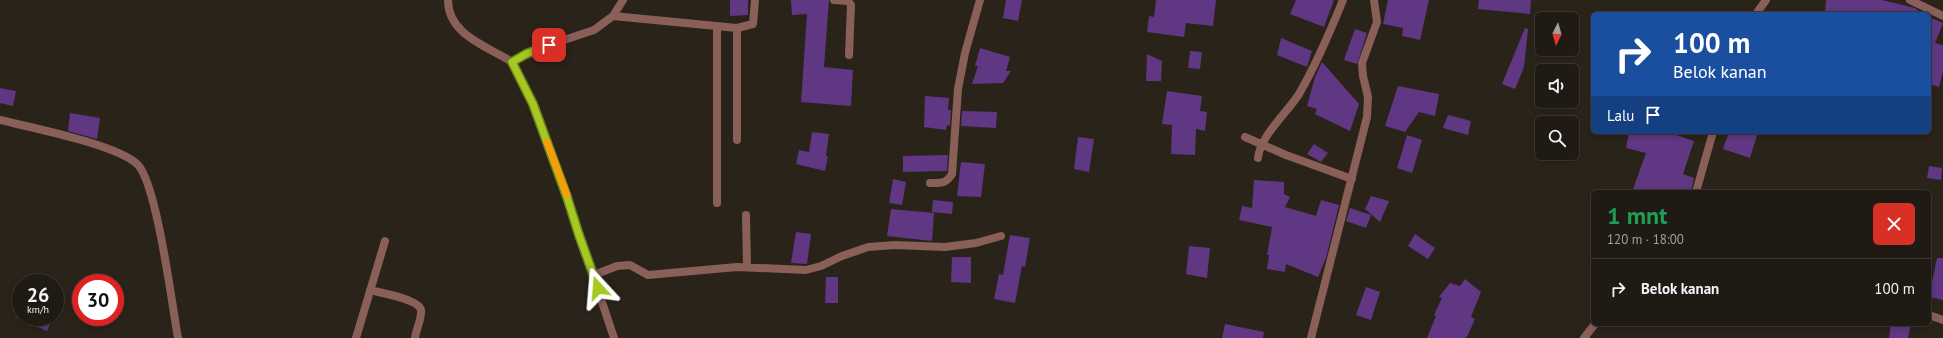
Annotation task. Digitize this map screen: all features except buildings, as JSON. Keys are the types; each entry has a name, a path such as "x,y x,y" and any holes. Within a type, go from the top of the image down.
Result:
{"street":[{"path":"448,0 448,8 451,18 458,28 475,41 512,62 533,104 594,275 614,338"},
{"path":"512,62 540,48 594,30 613,16 623,0"},
{"path":"613,16 737,28 753,24 755,0"},
{"path":"834,0 848,1 851,5 849,55"},
{"path":"930,183 943,183 948,180 952,174 958,89 967,46 980,0"},
{"path":"1258,158 1263,144 1275,124 1298,96 1310,74 1343,0"},
{"path":"1311,338 1368,111 1368,97 1363,76 1362,63 1377,22 1374,0"},
{"path":"1757,12 1766,0"},
{"path":"1910,0 1943,16"},
{"path":"717,26 717,202"},
{"path":"737,28 737,140"},
{"path":"0,120 96,144 122,155 138,165 147,184 155,214 178,338"},
{"path":"1697,190 1712,134"},
{"path":"1245,137 1286,155 1352,178"},
{"path":"746,215 747,267"},
{"path":"594,275 624,265 635,266 643,274 648,275 747,267 806,270 868,248 895,245 945,248 976,243 1001,236"},
{"path":"356,338 385,241"},
{"path":"370,290 406,299 418,305 421,310 421,316 415,338"},
{"path":"1931,316 1943,320"},
{"path":"1584,338 1593,326"}],"slow traffic":[{"path":"547,142 567,195"}],"route":[{"path":"549,45 526,54 512,62 533,104 598,288"}]}
